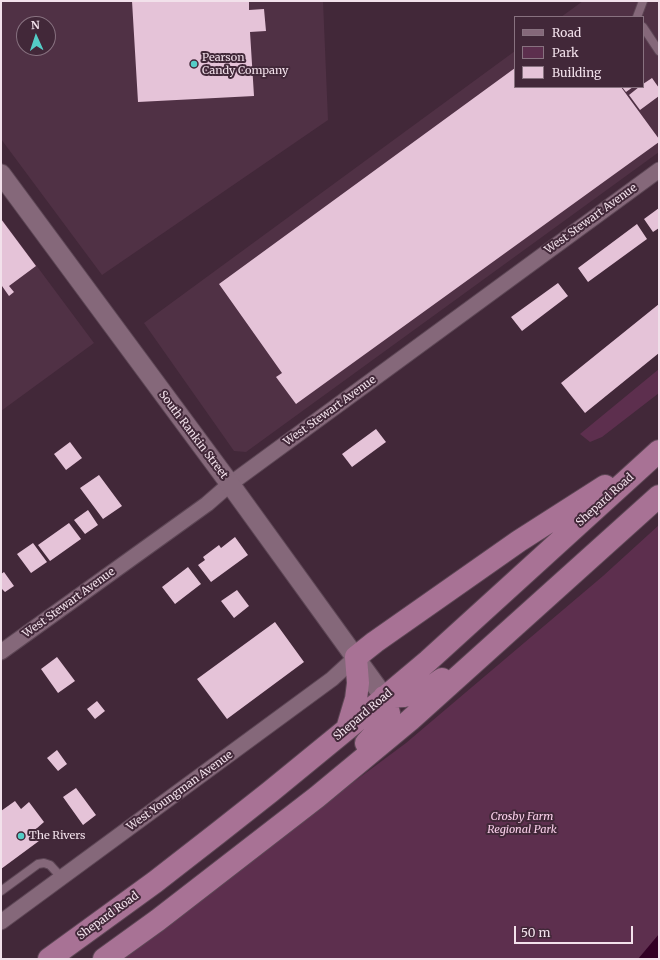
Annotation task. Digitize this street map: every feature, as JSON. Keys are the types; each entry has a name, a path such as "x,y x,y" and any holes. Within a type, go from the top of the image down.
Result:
{"highway":[{"path":"347,729 356,699 358,683 356,657 375,642 519,541 658,452"},
{"name":"Shepard Road","path":"49,959 155,882 347,729 428,661 658,452"},
{"path":"104,959 158,920 316,797 410,720 659,496"},
{"path":"316,797 384,724 389,713 384,697 404,696 423,692 504,636"}],"street":[{"name":"West Stewart Avenue","path":"1,652 207,504 230,484 659,170"},
{"name":"South Rankin Street","path":"1,174 230,484 384,697"},
{"name":"West Youngman Avenue","path":"1,922 332,679 356,657"}],"lane":[{"path":"637,16 643,1"},
{"path":"644,28 659,51"},
{"path":"1,891 38,864 44,863 50,865 62,878"}],"shaded area":[{"path":"1,1 323,1 328,120 102,275 1,139"},
{"path":"583,1 659,1 659,152 246,452 234,451 144,323 514,52 514,88 644,88 644,16 562,16"},
{"path":"1,218 94,343 1,411"},
{"path":"659,934 659,959 638,959"}],"green space":[{"path":"659,369 659,393 602,437 590,442 580,434"},
{"name":"Crosby Farm Regional Park","path":"659,525 659,959 116,959 406,743 603,576"}],"building":[{"name":"Pearson Candy Company","path":"132,1 249,1 249,10 264,9 266,31 250,32 254,96 138,102"},
{"path":"514,69 514,88 622,88 659,139 659,142 296,404 276,377 282,373 219,284"},
{"path":"652,78 659,88 659,96 640,110 629,95 638,88 644,88 644,83"},
{"path":"623,88 632,88 626,92"},
{"path":"659,208 659,228 653,232 644,219"},
{"path":"1,219 36,266 9,286 14,292 9,296 2,286 1,287"},
{"path":"637,224 647,239 588,282 578,268"},
{"path":"558,283 568,296 522,331 511,317"},
{"path":"659,304 659,353 585,413 561,383"},
{"path":"376,429 386,442 352,467 342,454"},
{"path":"70,442 82,458 66,470 54,454"},
{"path":"99,475 122,506 103,519 80,488"},
{"path":"88,510 98,525 85,534 74,520"},
{"path":"69,523 81,539 50,561 38,545"},
{"path":"235,537 248,555 211,582 198,565 205,560 203,557 219,545 221,548"},
{"path":"33,543 47,562 31,573 17,554"},
{"path":"188,567 201,584 175,604 162,587"},
{"path":"4,572 14,586 5,592 2,589 1,590 1,574"},
{"path":"237,590 249,606 234,618 221,601"},
{"path":"275,622 304,662 227,719 197,679"},
{"path":"57,657 75,681 58,693 41,669"},
{"path":"97,701 105,711 95,719 87,709"},
{"path":"57,750 67,764 58,771 47,758"},
{"path":"76,788 96,815 83,825 63,797"},
{"name":"The Rivers","path":"15,801 21,809 29,802 44,822 36,829 43,838 1,869 1,811"}],"place":[{"name":"Pearson Candy Company","path":"194,64"},
{"name":"The Rivers","path":"21,836"}]}
